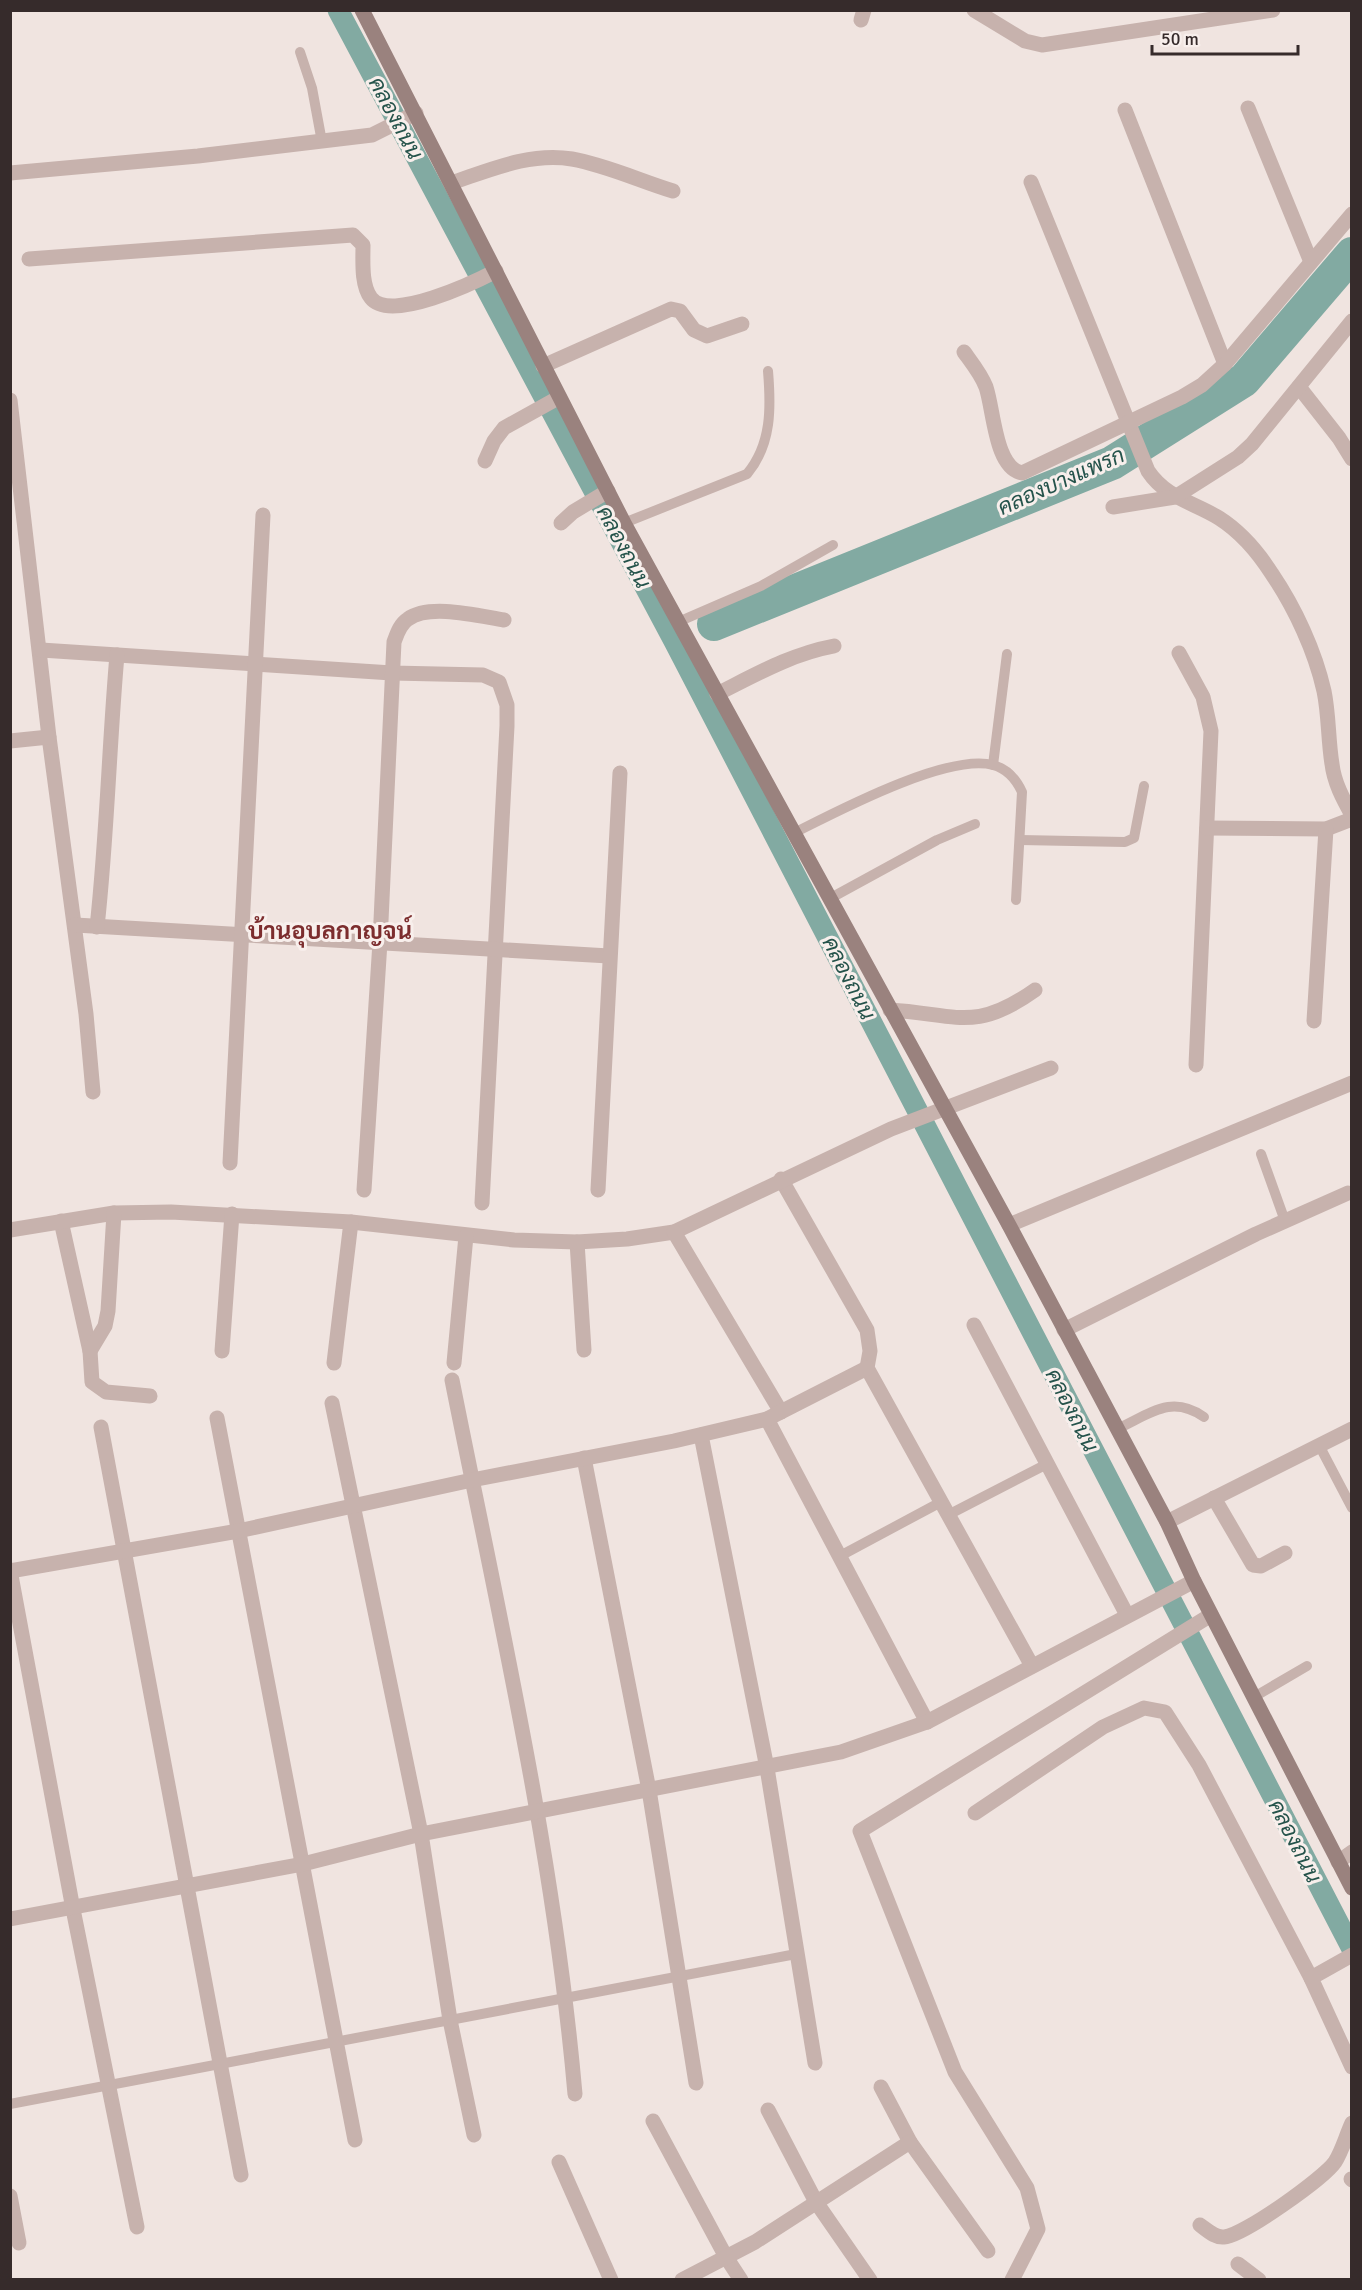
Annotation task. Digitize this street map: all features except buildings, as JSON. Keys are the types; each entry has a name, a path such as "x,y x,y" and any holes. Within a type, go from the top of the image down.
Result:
{"street":[{"path":"362,10 451,183 490,274 543,366 554,401 603,494 624,523 890,1010 936,1111 1009,1225 1167,1522 1188,1584 1211,1615 1352,1888"},
{"path":"974,10 1025,41 1042,45 1212,15 1273,10"},
{"path":"1248,108 1311,262"},
{"path":"1125,110 1226,364"},
{"path":"10,173 372,135 416,113"},
{"path":"451,183 509,163 543,158 572,159 673,191"},
{"path":"1031,182 1148,471 1156,483 1175,497 1217,517 1235,529 1254,549 1274,576 1306,639 1324,692 1332,766 1340,792 1352,817 1326,829 1207,828"},
{"path":"964,352 981,376 1002,453 1014,471 1022,473 1131,428 1202,385 1226,364 1352,214"},
{"path":"29,259 353,235 362,241 366,288 375,302 382,305 407,303 452,293 490,274"},
{"path":"543,366 671,309 680,311 694,330 707,336 742,324"},
{"path":"1113,507 1175,497 1245,450 1352,321"},
{"path":"1299,387 1339,438 1352,459"},
{"path":"10,400 14,458 41,650 49,737 75,925 93,1092"},
{"path":"485,461 494,441 504,429 554,401"},
{"path":"561,523 573,512 603,494"},
{"path":"230,1163 263,515"},
{"path":"364,1190 380,942 394,642 399,628 408,619 422,612 447,612 504,620"},
{"path":"717,694 776,664 813,650 834,646"},
{"path":"41,650 392,673 483,675 499,682 504,692 507,726 482,1203"},
{"path":"1179,653 1203,697 1210,716 1196,1065"},
{"path":"97,927 104,868 107,776 117,656"},
{"path":"10,741 49,737"},
{"path":"598,1190 620,773"},
{"path":"1314,1021 1326,829"},
{"path":"75,925 609,956"},
{"path":"890,1010 975,1019 998,1014 1035,990"},
{"path":"10,1230 114,1213 232,1214 351,1222 466,1236 577,1242 627,1239 674,1232 781,1179 891,1129 1052,1068"},
{"path":"1009,1225 1352,1083"},
{"path":"781,1179 867,1330 870,1351 867,1368 1032,1666"},
{"path":"1065,1330 1285,1221 1348,1193"},
{"path":"90,1351 105,1326 108,1311 114,1213"},
{"path":"222,1351 232,1214"},
{"path":"61,1221 90,1351 92,1382 97,1388 106,1392 150,1396"},
{"path":"334,1363 351,1222"},
{"path":"674,1232 774,1415 840,1557 927,1722"},
{"path":"454,1363 466,1236"},
{"path":"577,1242 584,1350"},
{"path":"974,1325 1047,1464 1132,1613"},
{"path":"137,2227 73,1909 10,1570 126,1552 238,1531 472,1480 701,1435 774,1415 867,1368"},
{"path":"452,1380 537,1812 567,1998 575,2094"},
{"path":"332,1403 421,1834 450,2020 474,2135"},
{"path":"217,1418 355,2140"},
{"path":"101,1427 241,2175"},
{"path":"1167,1522 1352,1429"},
{"path":"701,1435 767,1768 815,2063"},
{"path":"584,1458 649,1790 696,2083"},
{"path":"1214,1498 1252,1565 1261,1566 1285,1553"},
{"path":"10,1919 303,1864 421,1834 841,1752 927,1722 1188,1584"},
{"path":"1012,2280 1038,2229 1027,2188 955,2072 860,1831 1211,1615"},
{"path":"975,1813 1103,1727 1144,1708 1166,1712 1199,1765 1316,1975 1352,2067"},
{"path":"1338,1862 1352,1852"},
{"path":"1316,1975 1352,1955"},
{"path":"882,2087 910,2142 988,2250"},
{"path":"768,2110 816,2202 870,2280"},
{"path":"653,2121 726,2257 741,2280"},
{"path":"1200,2225 1218,2237 1226,2237 1249,2226 1287,2202 1334,2163 1352,2123"},
{"path":"682,2280 755,2242 910,2142"},
{"path":"559,2162 611,2280"},
{"path":"10,2196 19,2243"},
{"path":"1238,2264 1259,2280"}],"lane":[{"path":"300,52 317,108 322,142"},
{"path":"624,523 747,474 757,463 770,420 768,371"},
{"path":"678,622 761,586 833,545"},
{"path":"993,765 1007,654"},
{"path":"794,833 870,795 929,774 973,764 993,765 1009,772 1017,780 1022,792 1016,900"},
{"path":"1020,840 1125,842 1134,838 1144,786"},
{"path":"829,899 928,845 975,824"},
{"path":"1261,1154 1285,1221"},
{"path":"1117,1429 1166,1407 1179,1405 1191,1408 1204,1417"},
{"path":"1319,1445 1352,1508"},
{"path":"840,1557 1047,1464"},
{"path":"1254,1697 1307,1666"},
{"path":"10,2104 796,1954"}],"waterway":[{"name":"คลองถนน","path":"338,10 675,643 1352,1949"},
{"name":"คลองบางแพรก","path":"714,624 1112,463 1244,380 1352,254"}],"district":[{"name":"บ้านอุบลกาญจน์","path":"330,931"}]}
